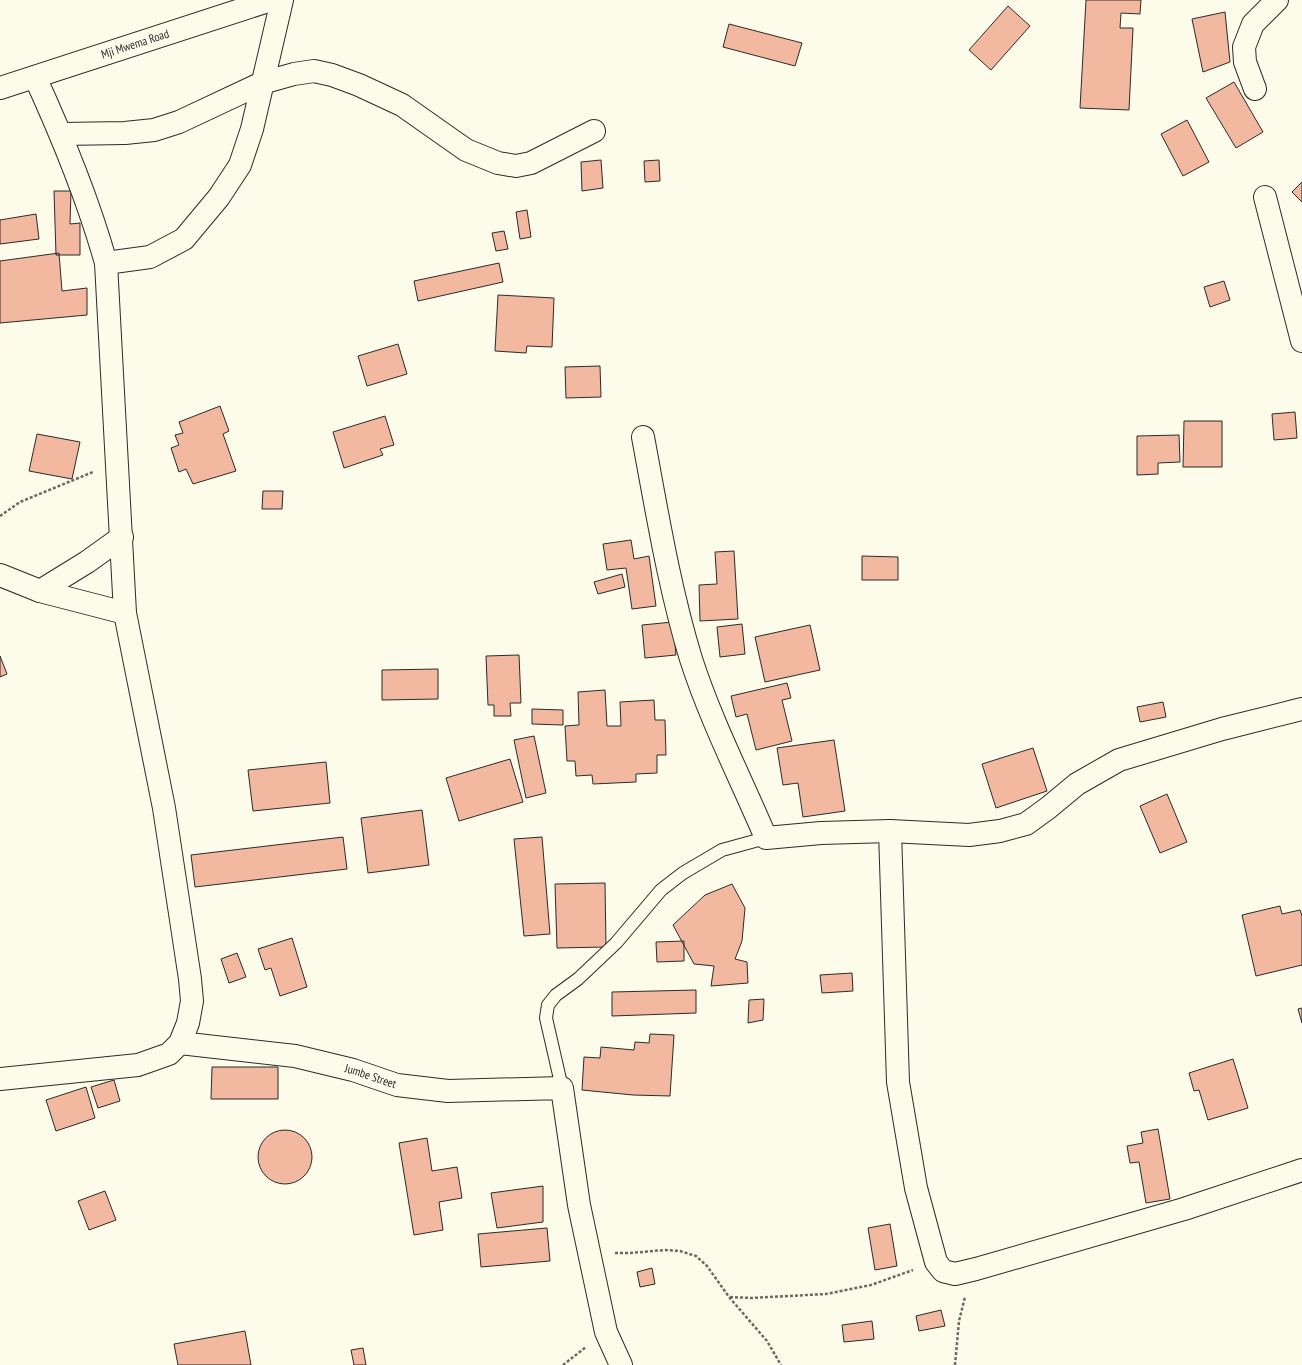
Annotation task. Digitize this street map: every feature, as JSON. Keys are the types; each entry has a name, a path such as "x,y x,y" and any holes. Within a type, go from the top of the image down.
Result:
{"street":[{"name":"Mji Mwema Road","path":"0,88 270,0"},
{"path":"106,263 150,257 184,239 219,198 240,165 252,129 282,0"},
{"path":"1255,89 1245,62 1244,48 1253,24 1277,0"},
{"path":"61,134 126,133 154,130 179,122 262,83 294,74 314,71 332,75 359,85 402,105 466,150 498,163 516,166 531,163 594,131"},
{"path":"0,1079 138,1065 169,1054 180,1043 188,1023 192,1001 164,808 125,613 106,263 96,227 61,134 35,77"},
{"path":"1265,197 1302,341"},
{"path":"643,437 669,576 691,659 713,720 766,838 821,833 890,831 969,835 1000,831 1026,824 1078,784 1119,760 1222,729 1302,709"},
{"path":"40,591 87,562 122,537"},
{"path":"0,575 40,591 125,613"},
{"path":"890,831 898,1082 916,1188 936,1262 943,1271 955,1274 976,1269 1184,1209 1302,1170"},
{"name":"Jumbe Street","path":"180,1043 295,1056 353,1070 397,1085 448,1091 562,1088"},
{"path":"562,1088 579,1205 587,1245 606,1332 621,1365"}],"lane":[{"path":"562,1088 546,1018 548,1005 556,995 578,979 616,943 661,890 683,873 722,850 766,838"}],"path":[{"path":"0,516 20,502 118,462"},
{"path":"587,1245 617,1254 665,1250 680,1251 696,1256 707,1266 729,1297 767,1340 782,1365"},
{"path":"729,1297 751,1298 826,1294 871,1285 936,1262"},
{"path":"955,1365 962,1304 976,1269"}],"building":[{"path":"1086,0 1141,0 1140,14 1121,13 1120,28 1133,28 1129,110 1080,108"},
{"path":"1008,6 1030,26 991,70 969,50"},
{"path":"1225,12 1230,62 1203,72 1192,19"},
{"path":"729,24 802,43 795,66 723,47"},
{"path":"1234,82 1263,132 1236,148 1206,98"},
{"path":"1187,120 1209,162 1183,176 1161,134"},
{"path":"601,160 603,188 582,191 581,162"},
{"path":"659,160 660,181 645,182 644,161"},
{"path":"1302,182 1302,202 1292,192"},
{"path":"54,191 71,191 70,224 80,223 80,255 56,255"},
{"path":"527,210 531,237 520,239 516,212"},
{"path":"36,214 39,239 0,244 0,220"},
{"path":"504,231 508,249 496,251 492,233"},
{"path":"59,253 62,291 87,288 87,315 0,323 0,261"},
{"path":"499,263 503,282 418,301 414,281"},
{"path":"1224,281 1230,300 1210,307 1204,287"},
{"path":"498,295 554,298 552,347 527,346 526,353 495,351"},
{"path":"398,344 407,374 367,386 358,356"},
{"path":"600,366 601,397 566,398 565,367"},
{"path":"220,406 229,431 223,434 236,471 193,484 186,469 179,472 171,448 179,445 175,435 183,433 179,422"},
{"path":"1295,412 1297,438 1274,440 1272,414"},
{"path":"385,416 394,445 380,449 383,455 344,468 333,432"},
{"path":"1184,421 1222,421 1222,467 1183,467"},
{"path":"37,434 80,442 72,479 29,471"},
{"path":"1179,435 1180,462 1158,463 1158,474 1137,475 1137,436"},
{"path":"263,491 283,491 282,509 262,509"},
{"path":"631,540 634,559 649,556 656,606 632,609 626,568 607,570 603,544"},
{"path":"734,551 738,619 700,621 699,585 717,584 715,552"},
{"path":"862,556 898,557 898,580 862,580"},
{"path":"622,574 625,587 598,594 594,582"},
{"path":"673,622 676,655 645,658 642,625"},
{"path":"742,624 745,654 720,657 717,627"},
{"path":"810,625 820,670 765,682 755,637"},
{"path":"519,655 521,703 510,703 511,716 494,716 494,705 488,705 486,656"},
{"path":"0,656 7,674 0,677"},
{"path":"438,669 438,699 382,700 382,670"},
{"path":"787,683 791,698 782,700 792,741 756,750 747,714 736,717 731,696"},
{"path":"605,690 607,726 621,726 620,702 654,700 655,720 665,720 666,755 657,755 657,773 636,774 636,782 593,784 592,775 576,776 575,761 567,761 565,726 579,725 578,692"},
{"path":"1163,702 1166,717 1140,722 1137,707"},
{"path":"532,709 563,710 563,725 532,724"},
{"path":"534,736 546,793 526,798 514,740"},
{"path":"834,740 845,811 803,817 798,783 783,785 777,748"},
{"path":"1033,748 1047,791 996,808 982,764"},
{"path":"510,759 523,802 459,821 446,778"},
{"path":"326,762 330,803 253,811 248,770"},
{"path":"1167,794 1187,842 1160,853 1140,806"},
{"path":"422,810 429,865 368,873 361,818"},
{"path":"343,837 347,869 195,887 191,855"},
{"path":"542,837 550,934 524,936 514,839"},
{"path":"605,883 606,947 557,948 555,884"},
{"path":"732,884 745,908 742,941 735,959 747,962 748,983 711,986 714,966 694,964 673,925 705,895"},
{"path":"1280,906 1282,914 1300,910 1302,916 1302,965 1256,976 1242,915"},
{"path":"292,938 307,987 280,996 271,968 265,970 258,949"},
{"path":"684,941 684,961 657,962 656,942"},
{"path":"237,953 246,977 229,983 221,959"},
{"path":"852,973 853,991 822,993 820,975"},
{"path":"696,990 696,1013 612,1016 612,992"},
{"path":"764,999 763,1020 748,1023 749,1000"},
{"path":"1302,1008 1302,1023 1298,1009"},
{"path":"650,1034 674,1035 670,1096 633,1095 582,1090 584,1057 600,1058 601,1047 634,1050 635,1042 649,1043"},
{"path":"1233,1059 1248,1108 1208,1120 1199,1090 1194,1091 1189,1073"},
{"path":"212,1067 278,1067 278,1099 211,1099"},
{"path":"114,1080 120,1101 98,1108 91,1087"},
{"path":"86,1087 95,1118 56,1131 46,1100"},
{"path":"1158,1129 1170,1199 1146,1203 1139,1162 1130,1163 1127,1146 1143,1143 1141,1132"},
{"path":"280,1130 290,1130 300,1134 308,1142 312,1152 312,1162 308,1172 300,1180 290,1184 280,1184 270,1180 262,1172 258,1162 258,1152 262,1142 270,1134"},
{"path":"427,1138 432,1171 457,1167 462,1198 439,1202 443,1230 414,1235 399,1143"},
{"path":"543,1186 543,1222 497,1228 491,1193"},
{"path":"105,1191 116,1220 89,1230 78,1201"},
{"path":"890,1224 897,1266 875,1270 868,1228"},
{"path":"547,1228 550,1261 481,1267 478,1234"},
{"path":"652,1268 655,1284 640,1287 637,1272"},
{"path":"941,1310 945,1326 919,1331 916,1316"},
{"path":"872,1321 874,1339 844,1342 842,1325"},
{"path":"245,1331 251,1365 178,1365 174,1344"},
{"path":"363,1348 366,1365 354,1365 351,1350"}]}
